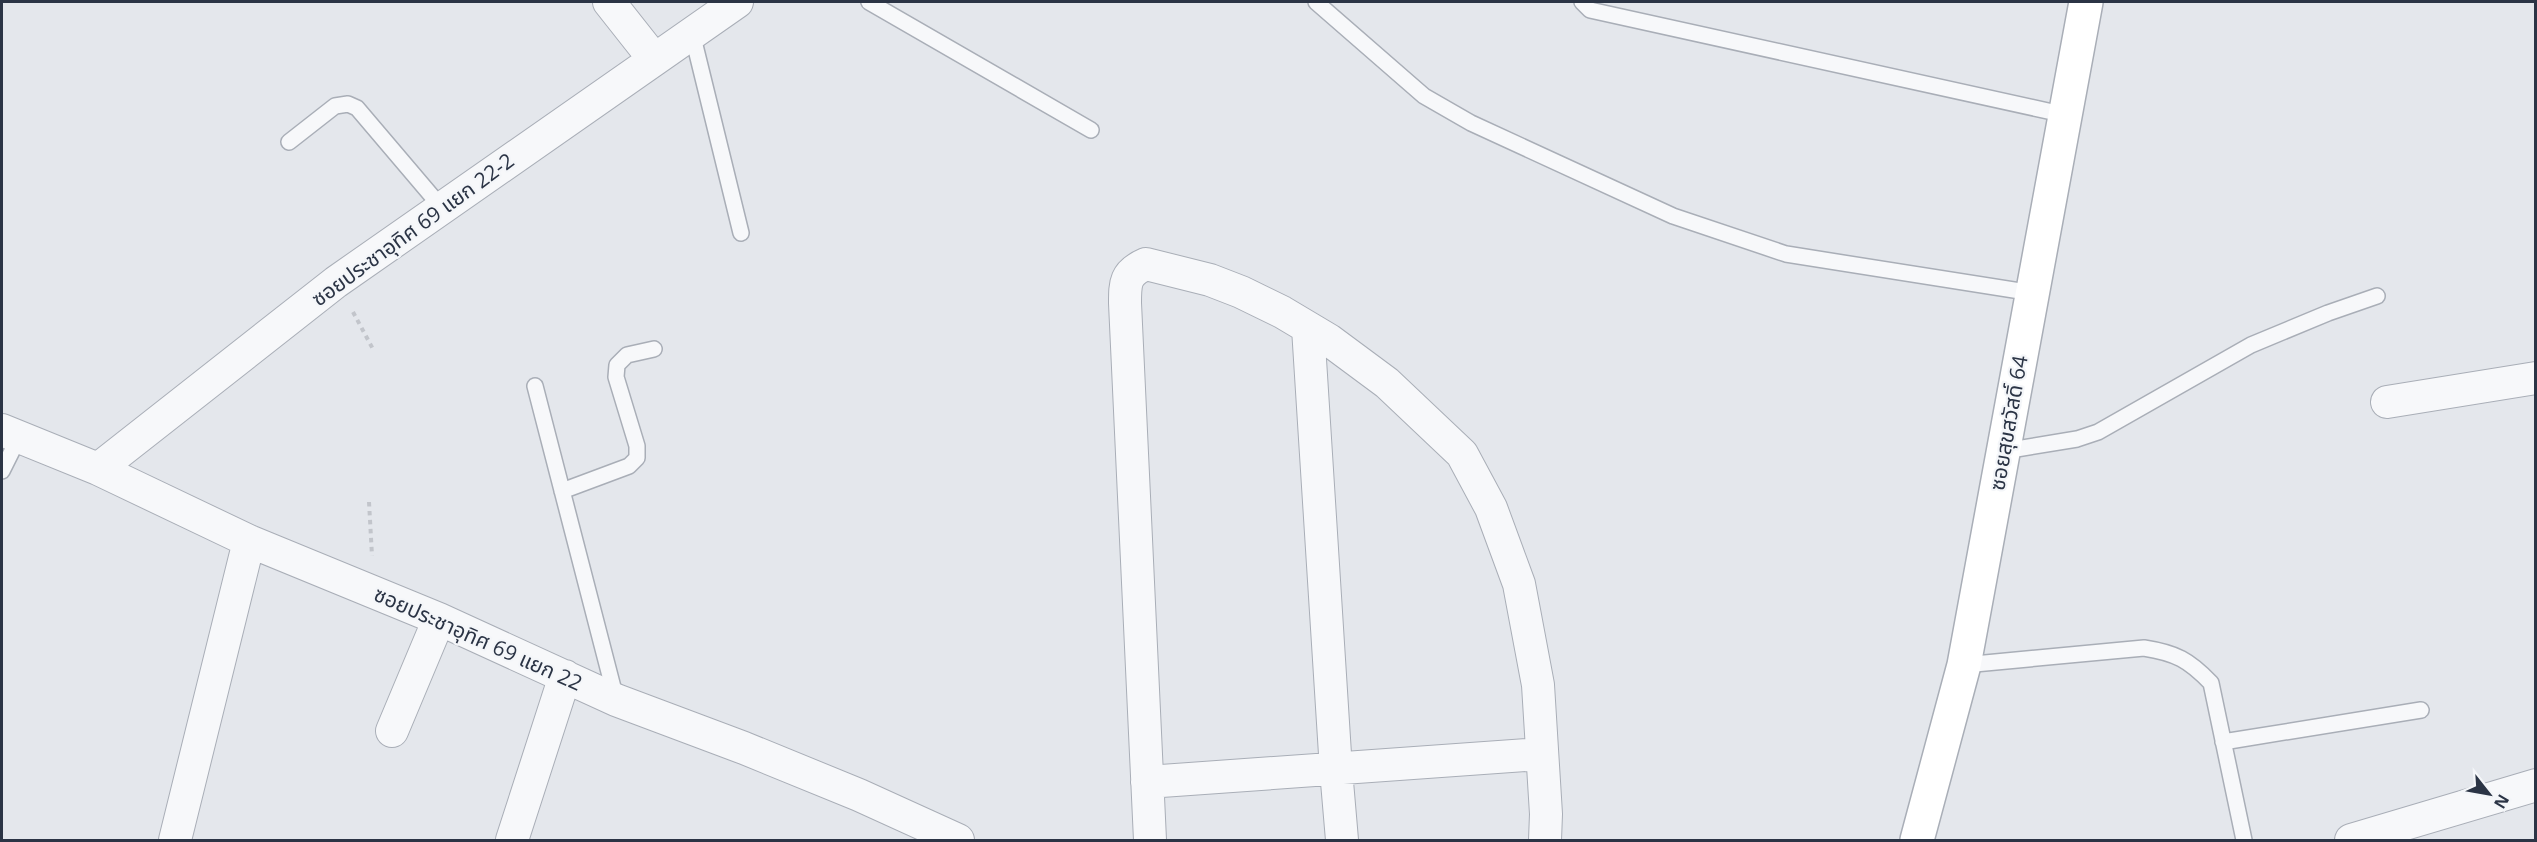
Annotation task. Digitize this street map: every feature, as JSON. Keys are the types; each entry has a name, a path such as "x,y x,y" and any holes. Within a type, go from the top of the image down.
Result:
{"street":[{"path":"609,2 654,59"},
{"name":"ซอยประชาอุทิศ 69 แยก 22-2","path":"98,470 336,282 737,2"},
{"name":"ซอยสุขสวัสดิ์ 64","path":"1917,840 1964,665 2086,2"},
{"path":"1150,840 1125,281 1130,273 1146,264 1210,280 1241,292 1308,328 1387,383 1462,453 1491,508 1519,584 1538,685 1546,814 1545,840"},
{"path":"1308,328 1342,840"},
{"path":"2387,402 2535,378"},
{"name":"ซอยประชาอุทิศ 69 แยก 22","path":"10,434 98,470 249,541 439,619 616,700 849,791 958,840"},
{"path":"175,840 249,541"},
{"path":"392,731 439,619"},
{"path":"513,840 565,676"},
{"path":"1148,782 1541,754"},
{"path":"2351,840 2535,785"}],"lane":[{"path":"869,2 892,7 1091,129"},
{"path":"1316,2 1424,96 1471,123 1673,216 1786,254 2033,293"},
{"path":"1582,2 1590,10 2066,114"},
{"path":"692,33 741,233"},
{"path":"289,142 335,106 348,104 357,108 442,208"},
{"path":"2004,451 2077,439 2098,432 2251,345 2328,313 2377,296"},
{"path":"562,491 629,466 637,458 637,446 616,377 617,365 627,355 654,349"},
{"path":"535,386 616,700"},
{"path":"2,471 10,434"},
{"path":"1964,665 2144,648 2171,652 2194,665 2211,683 2244,840"},
{"path":"2223,742 2421,710"}],"path":[{"path":"336,282 374,351"},
{"path":"369,502 375,593"}]}
